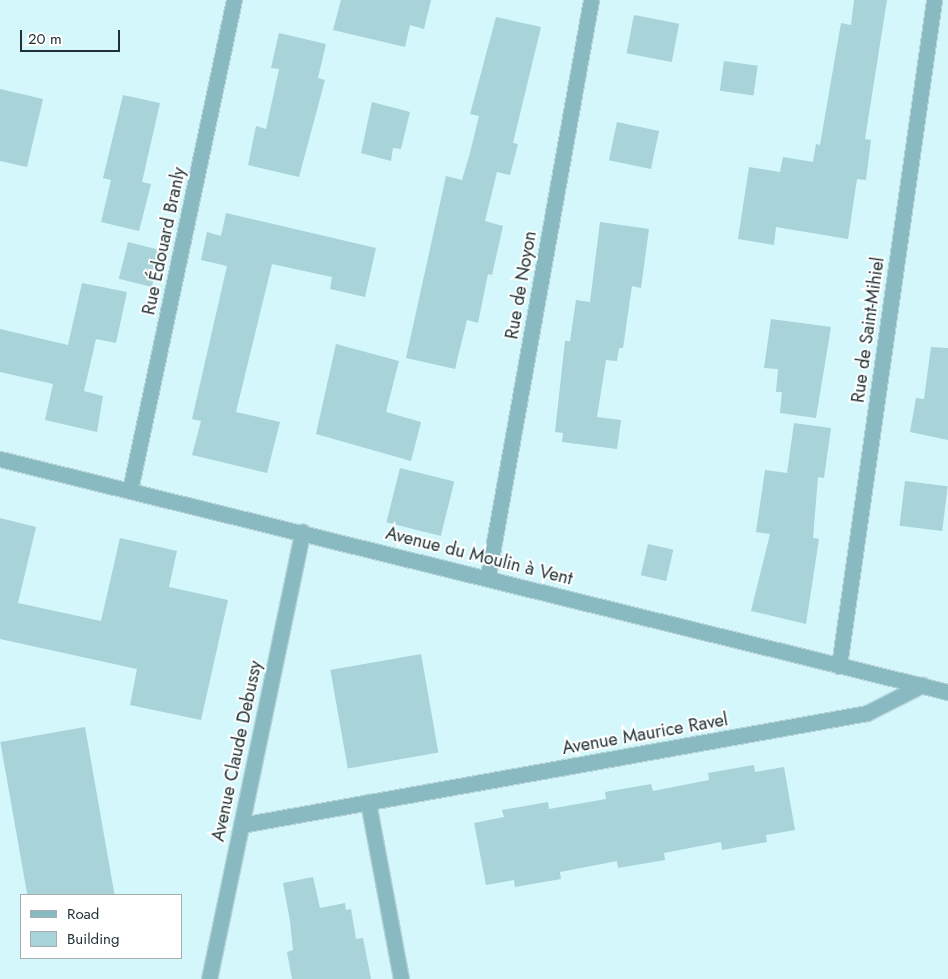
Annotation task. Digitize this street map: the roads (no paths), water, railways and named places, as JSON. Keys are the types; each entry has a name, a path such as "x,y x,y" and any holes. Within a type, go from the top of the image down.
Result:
{"street":[{"name":"Rue Édouard Branly","path":"130,490 234,0"},
{"name":"Rue de Noyon","path":"488,576 591,0"},
{"name":"Rue de Saint-Mihiel","path":"839,666 934,0"},
{"name":"Avenue du Moulin à Vent","path":"0,459 488,576 948,692"},
{"name":"Avenue Claude Debussy","path":"209,979 302,532"},
{"name":"Avenue Maurice Ravel","path":"241,825 868,713 922,685"},
{"path":"368,802 401,979"}]}
